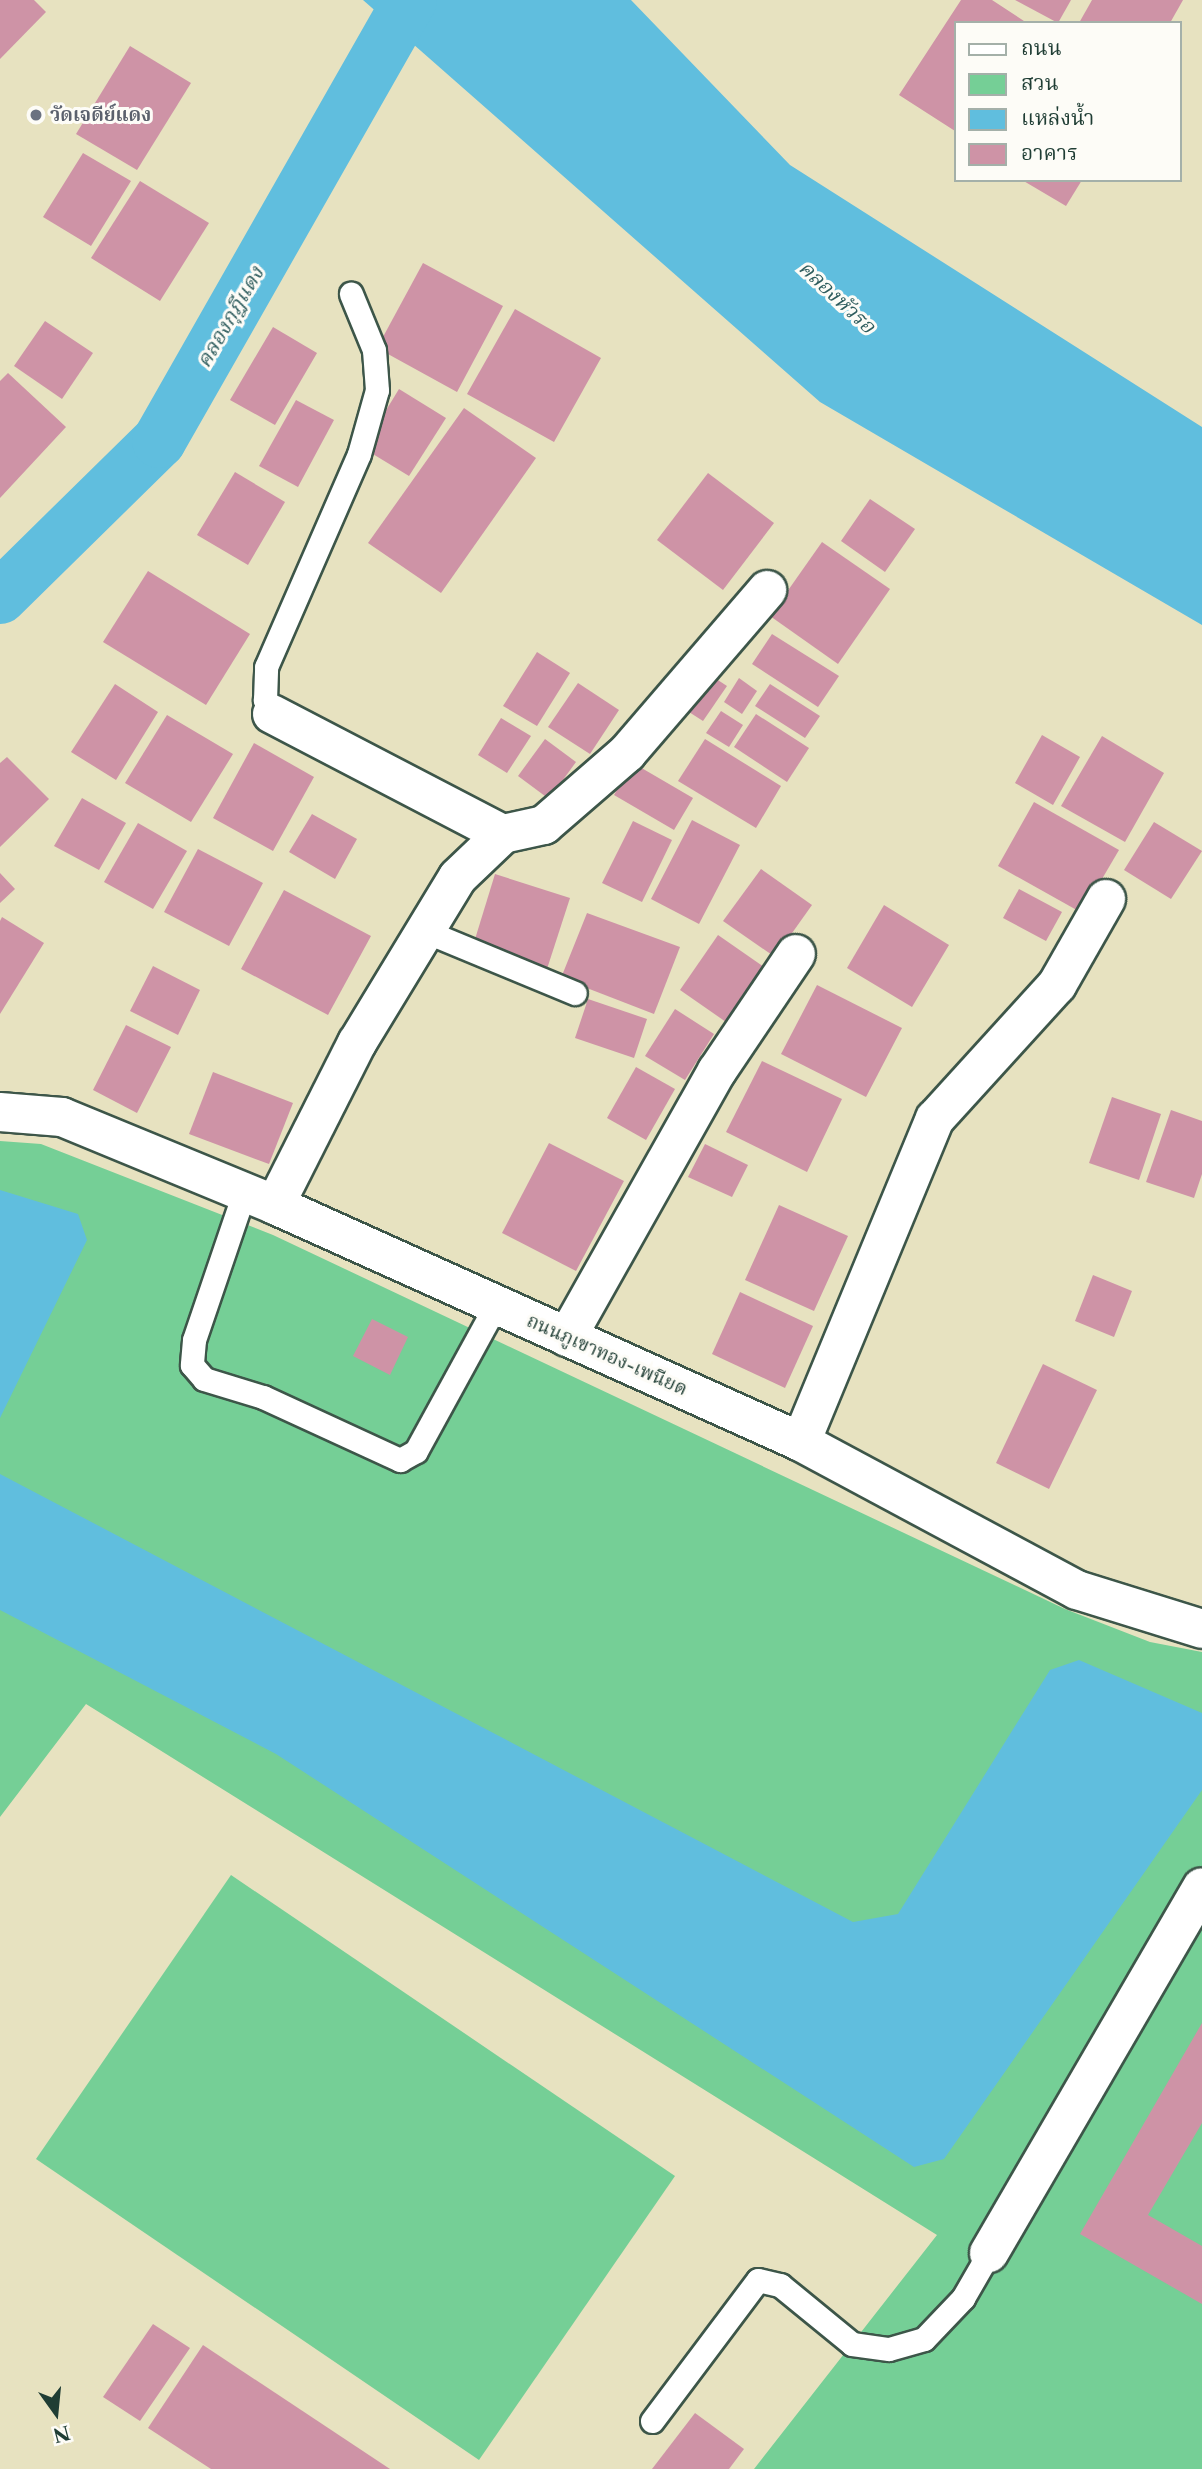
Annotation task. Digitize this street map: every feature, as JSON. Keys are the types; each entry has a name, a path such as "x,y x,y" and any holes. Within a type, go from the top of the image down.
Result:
{"street":[{"path":"260,1199 458,877 503,834 544,825 569,809 626,753 767,590"},
{"path":"272,713 503,834"},
{"path":"801,1442 935,1119 1057,985 1107,899"},
{"path":"567,1337 717,1071 796,954"},
{"name":"ถนนภูเขาทอง-เพนียด","path":"0,1112 62,1117 260,1199 801,1442 1077,1590 1202,1629"},
{"path":"989,2253 1202,1887"}],"lane":[{"path":"272,713 265,700 266,667 359,454 377,390 374,350 351,294"},
{"path":"425,931 575,993"},
{"path":"260,1199 194,1340 192,1366 204,1379 263,1397 400,1460 416,1451 496,1305"},
{"path":"652,2421 758,2280 780,2285 852,2344 889,2349 924,2339 962,2298 989,2253"}],"green space":[{"path":"0,1141 41,1144 273,1235 1065,1609 1150,1642 1202,1652 1202,2469 754,2469 937,2235 86,1704 0,1817"},
{"path":"231,1875 675,2176 479,2460 36,2159"}],"water":[{"name":"คลองหัวรอ","path":"363,0 631,0 790,165 1202,427 1202,625 820,402"},
{"path":"0,1190 78,1214 87,1240 0,1418"},
{"path":"0,1474 853,1922 898,1914 1050,1670 1079,1660 1202,1713 1202,1790 944,2159 914,2167 276,1754 0,1610"}],"building":[{"path":"0,0 34,0 46,12 0,59"},
{"path":"961,0 992,0 1024,21 954,21 954,130 899,95"},
{"path":"1015,0 1071,0 1059,21"},
{"path":"1092,0 1183,0 1171,21 1080,21"},
{"path":"130,46 191,83 137,170 76,134"},
{"path":"83,153 131,181 91,246 43,217"},
{"path":"140,181 209,223 160,301 91,258"},
{"path":"1025,182 1081,182 1066,206"},
{"path":"423,263 503,306 457,392 377,348"},
{"path":"515,309 601,358 554,442 467,394"},
{"path":"45,321 93,353 62,399 14,366"},
{"path":"273,327 317,353 275,425 230,400"},
{"path":"8,373 66,427 0,498 0,381"},
{"path":"399,389 446,418 409,476 363,448"},
{"path":"296,400 334,420 298,487 259,466"},
{"path":"464,408 536,458 441,593 368,543"},
{"path":"235,472 285,502 248,565 197,535"},
{"path":"708,473 774,523 723,590 657,540"},
{"path":"870,499 915,529 885,572 841,541"},
{"path":"822,542 890,589 838,664 770,616"},
{"path":"148,571 250,634 206,705 103,642"},
{"path":"772,634 839,676 818,707 752,664"},
{"path":"537,652 570,673 537,726 503,706"},
{"path":"701,669 727,686 703,721 678,705"},
{"path":"739,678 757,691 742,714 724,702"},
{"path":"578,683 619,710 590,754 548,727"},
{"path":"115,684 158,712 116,780 71,752"},
{"path":"770,684 820,716 805,738 755,706"},
{"path":"721,711 743,725 729,747 706,733"},
{"path":"756,714 809,748 787,782 734,747"},
{"path":"167,715 233,754 191,822 125,783"},
{"path":"501,718 531,736 507,773 478,755"},
{"path":"1042,735 1080,757 1053,805 1015,783"},
{"path":"1102,736 1164,773 1125,842 1061,806"},
{"path":"545,739 576,762 549,799 518,776"},
{"path":"705,739 781,786 756,828 678,781"},
{"path":"254,743 314,777 273,851 213,818"},
{"path":"7,757 49,799 0,847 0,763"},
{"path":"633,763 693,798 674,830 614,795"},
{"path":"82,798 126,823 99,870 54,846"},
{"path":"1034,802 1119,850 1082,913 998,866"},
{"path":"312,814 357,839 335,879 289,852"},
{"path":"692,820 740,845 699,924 651,899"},
{"path":"633,821 672,840 642,902 602,883"},
{"path":"1154,822 1202,851 1171,899 1124,870"},
{"path":"138,823 187,851 153,909 104,882"},
{"path":"198,849 263,883 229,946 164,912"},
{"path":"761,869 812,905 775,957 723,921"},
{"path":"0,873 15,889 0,903"},
{"path":"495,874 570,898 546,972 472,949"},
{"path":"1019,889 1062,912 1046,941 1003,918"},
{"path":"284,890 371,936 328,1015 241,969"},
{"path":"884,905 949,945 912,1007 847,968"},
{"path":"587,913 680,947 654,1014 561,978"},
{"path":"2,917 44,943 0,1014 0,921"},
{"path":"718,935 764,967 726,1022 680,990"},
{"path":"153,966 200,990 178,1035 130,1011"},
{"path":"817,985 902,1028 866,1097 781,1054"},
{"path":"588,999 647,1019 634,1058 575,1038"},
{"path":"675,1009 714,1034 685,1080 645,1056"},
{"path":"126,1025 171,1047 137,1113 93,1090"},
{"path":"762,1061 842,1099 807,1172 726,1132"},
{"path":"636,1067 675,1089 646,1140 607,1118"},
{"path":"213,1072 293,1103 269,1164 189,1134"},
{"path":"1112,1097 1161,1114 1139,1180 1089,1163"},
{"path":"1171,1110 1202,1121 1202,1174 1194,1198 1146,1182"},
{"path":"549,1143 624,1181 576,1271 502,1233"},
{"path":"705,1144 748,1165 732,1197 688,1177"},
{"path":"779,1205 848,1236 814,1311 745,1280"},
{"path":"1093,1275 1132,1291 1114,1337 1075,1321"},
{"path":"740,1292 813,1326 785,1388 712,1354"},
{"path":"372,1319 408,1337 390,1375 353,1356"},
{"path":"1043,1364 1097,1390 1049,1489 996,1463"},
{"path":"1202,2023 1202,2123 1148,2215 1202,2246 1202,2304 1080,2234"},
{"path":"153,2324 190,2348 140,2421 103,2397"},
{"path":"203,2345 390,2469 211,2469 148,2428"},
{"path":"695,2413 744,2449 729,2469 652,2469"}],"waterway":[{"name":"คลองกุฎีแดง","path":"0,597 159,441 410,0"}],"place":[{"name":"วัดเจดีย์แดง","path":"36,115"}]}
